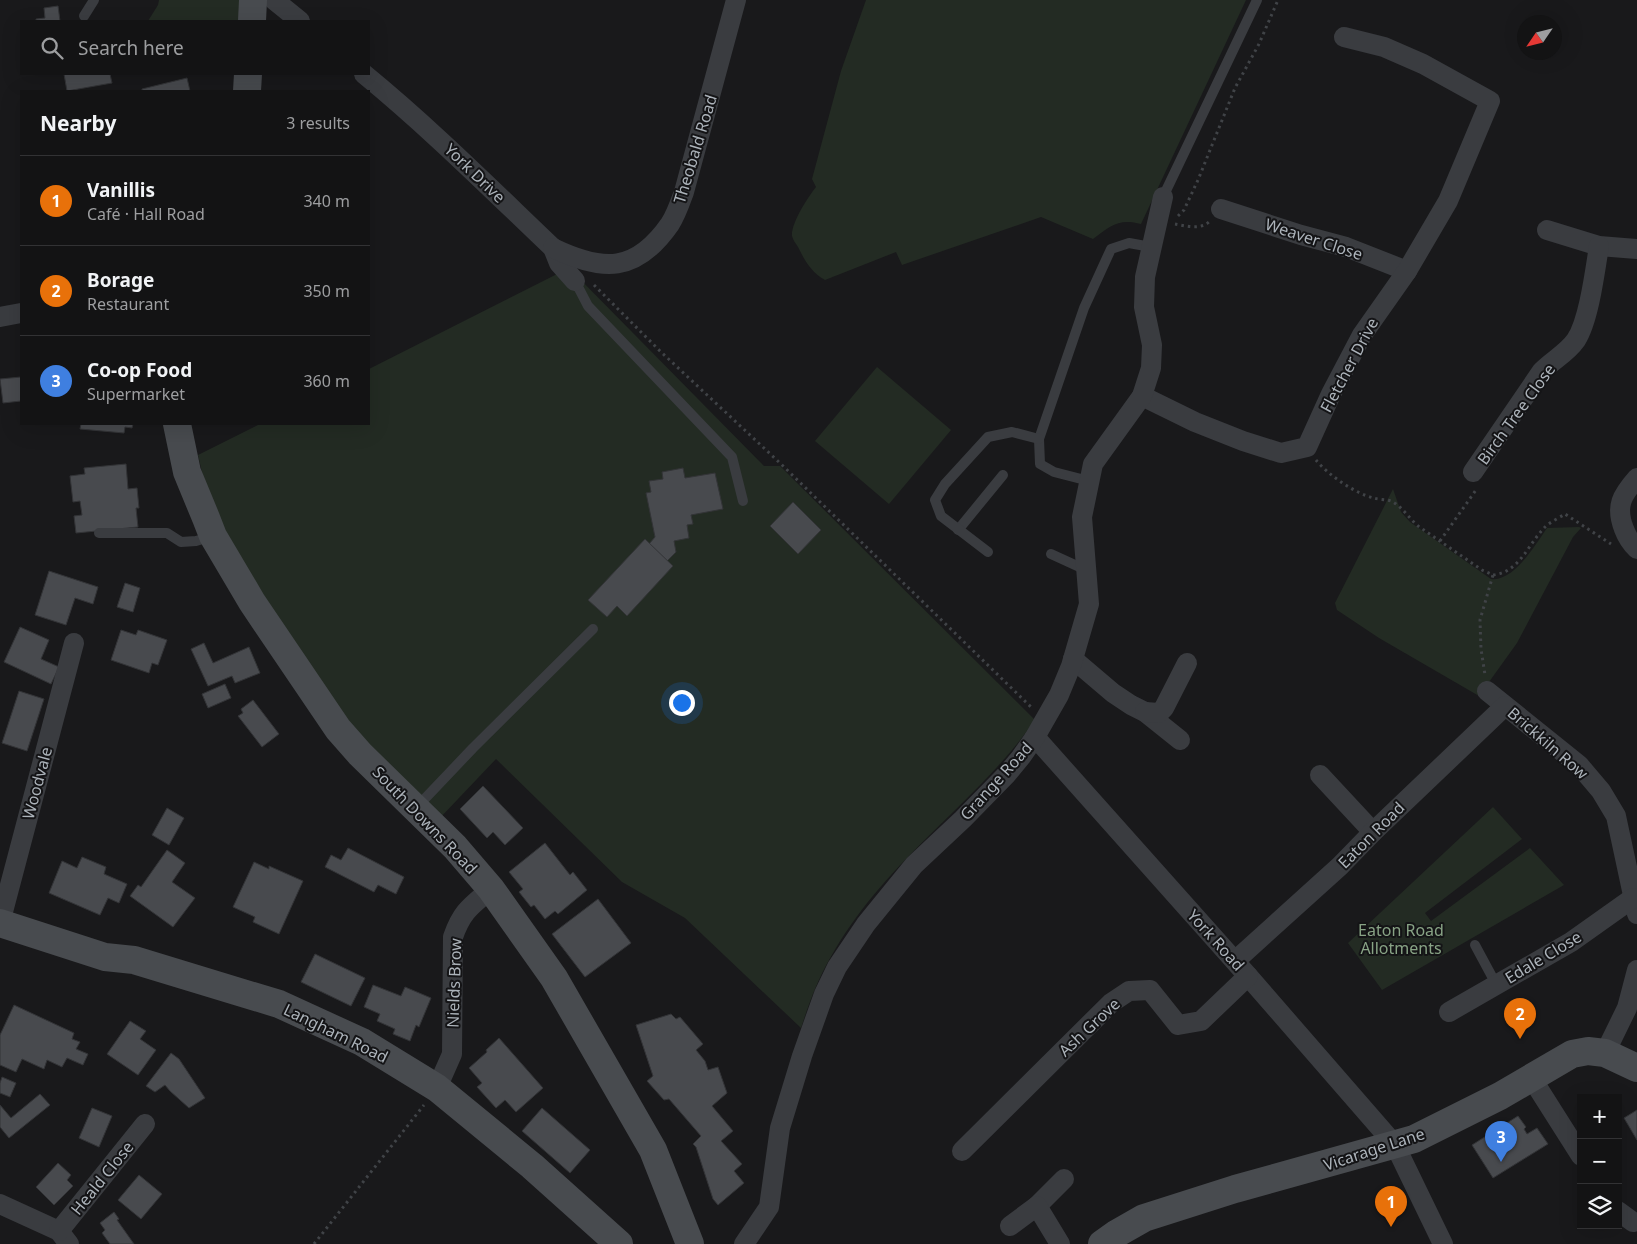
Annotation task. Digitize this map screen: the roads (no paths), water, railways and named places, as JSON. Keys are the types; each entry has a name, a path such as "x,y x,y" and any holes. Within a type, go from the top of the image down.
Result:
{"main road":[{"path":"252,20 253,0"},
{"path":"247,90 248,75"},
{"name":"South Downs Road","path":"178,425 188,472 214,536 252,602 338,729 360,754 455,847 491,889 554,978 653,1150 690,1244"},
{"name":"Langham Road","path":"0,923 105,957 134,960 279,1004 362,1042 438,1088 532,1166 619,1244"},
{"name":"Vicarage Lane","path":"1102,1244 1144,1218 1235,1189 1414,1139 1468,1113 1572,1054 1588,1051 1604,1053 1637,1068"}],"street":[{"path":"274,0 299,20"},
{"name":"Theobald Road","path":"553,248 585,261 599,264 606,265 625,262 636,258 656,241 671,222 684,192 736,0"},
{"name":"Fletcher Drive","path":"1142,396 1195,422 1243,441 1281,453 1307,447 1331,394 1362,335 1407,272 1448,201 1490,101 1423,64 1384,47 1344,37"},
{"name":"York Drive","path":"365,75 437,136 553,248 559,263 575,281"},
{"name":"Grange Road","path":"744,1244 768,1207 780,1128 805,1047 824,994 837,967 866,924 914,865 1007,774 1040,729 1059,695 1073,659 1089,604 1082,517 1093,464 1142,396 1151,368 1152,345 1144,307 1145,277 1163,197"},
{"name":"Weaver Close","path":"1221,209 1301,235 1346,247 1407,272"},
{"path":"1547,230 1600,246 1637,249"},
{"name":"Birch Tree Close","path":"1473,472 1542,371 1576,340 1584,324 1600,246"},
{"path":"0,317 20,313"},
{"path":"1633,545 1620,517 1620,507 1626,491 1637,478"},
{"name":"Woodvale","path":"0,923 74,642"},
{"path":"1073,659 1113,693 1130,705 1145,712 1180,740"},
{"path":"1145,712 1159,713 1164,708 1187,663"},
{"name":"Brickkiln Row","path":"1487,691 1579,766 1601,791 1630,841 1635,906"},
{"name":"Eaton Road","path":"1235,961 1340,866 1505,706"},
{"name":"York Road","path":"1040,729 1235,961 1395,1145 1443,1244"},
{"path":"1320,775 1373,832"},
{"name":"Nields Brow","path":"438,1088 452,1054 453,937 464,912 491,889"},
{"name":"Edale Close","path":"1449,1012 1635,906"},
{"path":"1604,1053 1627,1008 1637,970"},
{"name":"Ash Grove","path":"962,1151 1111,1003 1129,990 1150,990 1178,1025 1200,1021 1248,976"},
{"path":"1531,1077 1577,1150"},
{"name":"Heald Close","path":"64,1238 145,1124"},
{"path":"1010,1226 1037,1206 1064,1179"},
{"path":"0,1204 64,1238"},
{"path":"1037,1206 1060,1244"}],"lane":[{"path":"84,16 94,0"},
{"path":"1163,197 1257,0"},
{"path":"1089,481 1054,472 1040,464 1039,439 1084,308 1111,249 1129,243 1152,247"},
{"path":"575,281 588,306 732,457 742,501"},
{"path":"988,552 941,516 935,500 944,484 988,437 1012,432 1039,439"},
{"path":"958,530 1003,475"},
{"path":"99,533 167,534 181,542 196,541 214,536"},
{"path":"1051,554 1086,570"},
{"path":"415,809 472,748 593,629"},
{"path":"1475,945 1496,984"}],"place":[{"name":"Borage","path":"1520,1039"},
{"name":"Co-op Food","path":"1501,1162"},
{"name":"Vanillis","path":"1391,1227"}],"park label":[{"name":"Eaton Road Allotments","path":"1401,939"}]}
